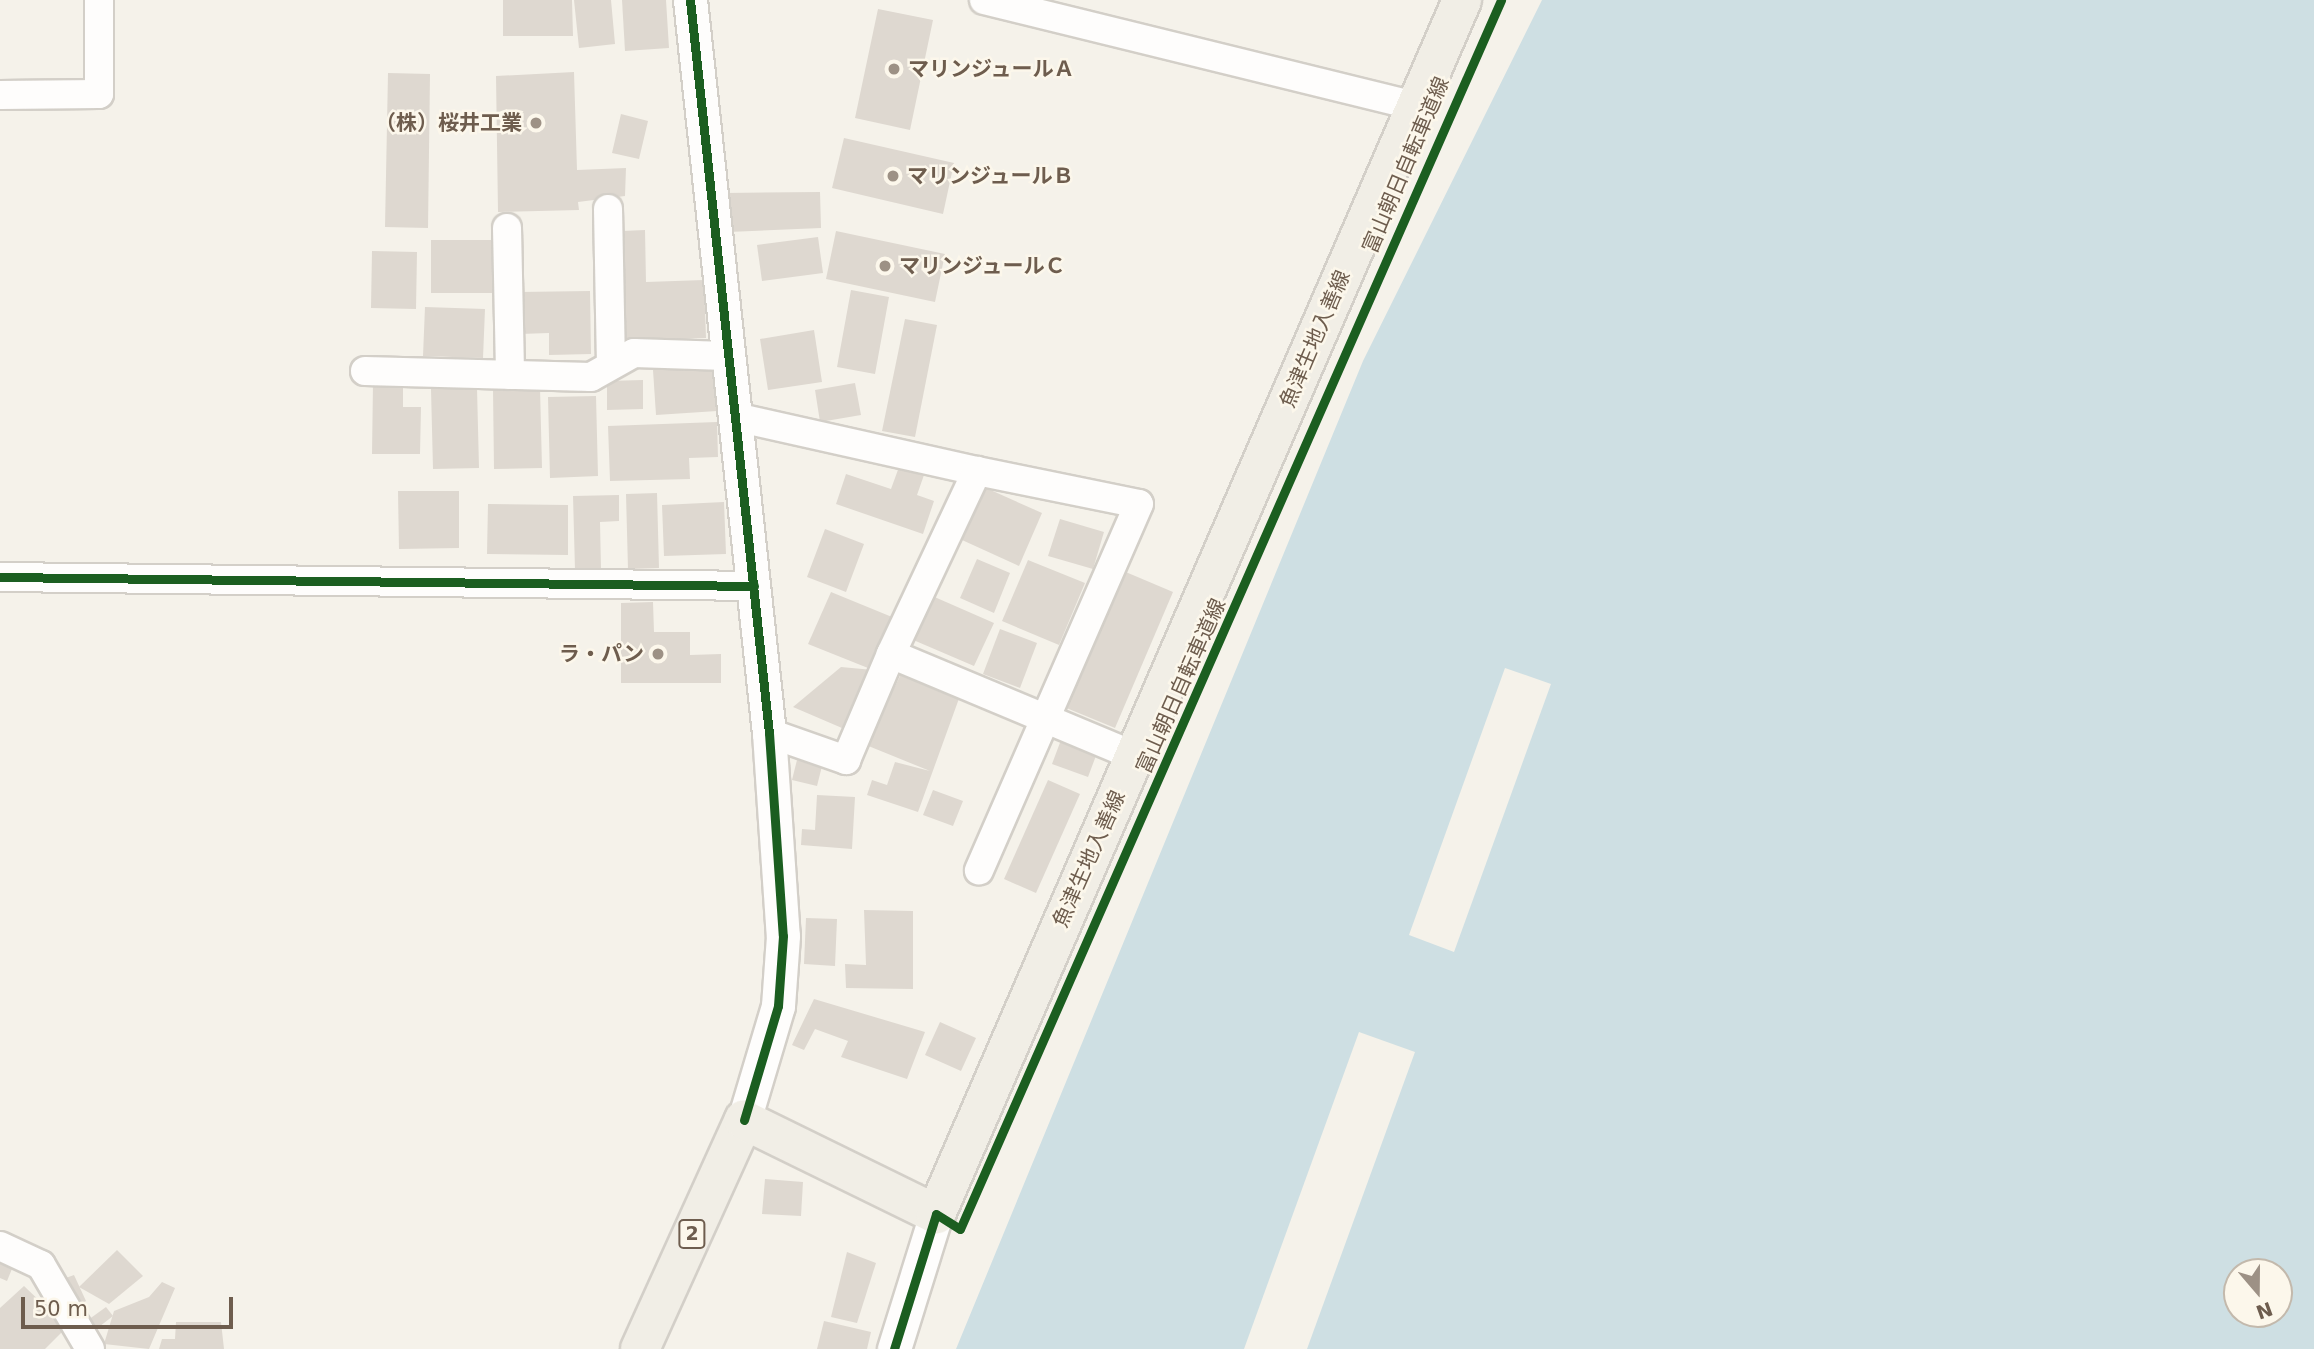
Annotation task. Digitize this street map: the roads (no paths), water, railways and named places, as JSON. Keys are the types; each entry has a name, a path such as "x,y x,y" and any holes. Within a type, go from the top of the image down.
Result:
{"main road":[{"name":"魚津生地入善線","path":"936,1214 1462,0"},
{"path":"744,1120 936,1214"},
{"name":"2","path":"640,1349 744,1120"}],"street":[{"path":"0,95 99,94 99,0"},
{"path":"690,0 726,356 769,733 783,936 778,1006 744,1120"},
{"path":"984,0 1414,106"},
{"path":"608,209 611,363"},
{"path":"507,228 510,375"},
{"path":"365,371 591,377 634,352 726,356"},
{"path":"734,417 1139,504 979,871"},
{"path":"769,733 846,760 891,654 977,471"},
{"path":"0,577 754,586"},
{"path":"891,654 1135,755"},
{"path":"894,1349 936,1214"},
{"path":"0,1246 41,1265 90,1349"}],"place":[{"name":"マリンジュールＡ","path":"894,69"},
{"name":"（株）桜井工業","path":"536,123"},
{"name":"マリンジュールＢ","path":"893,176"},
{"name":"マリンジュールＣ","path":"885,266"},
{"name":"ラ・パン","path":"658,654"}]}
